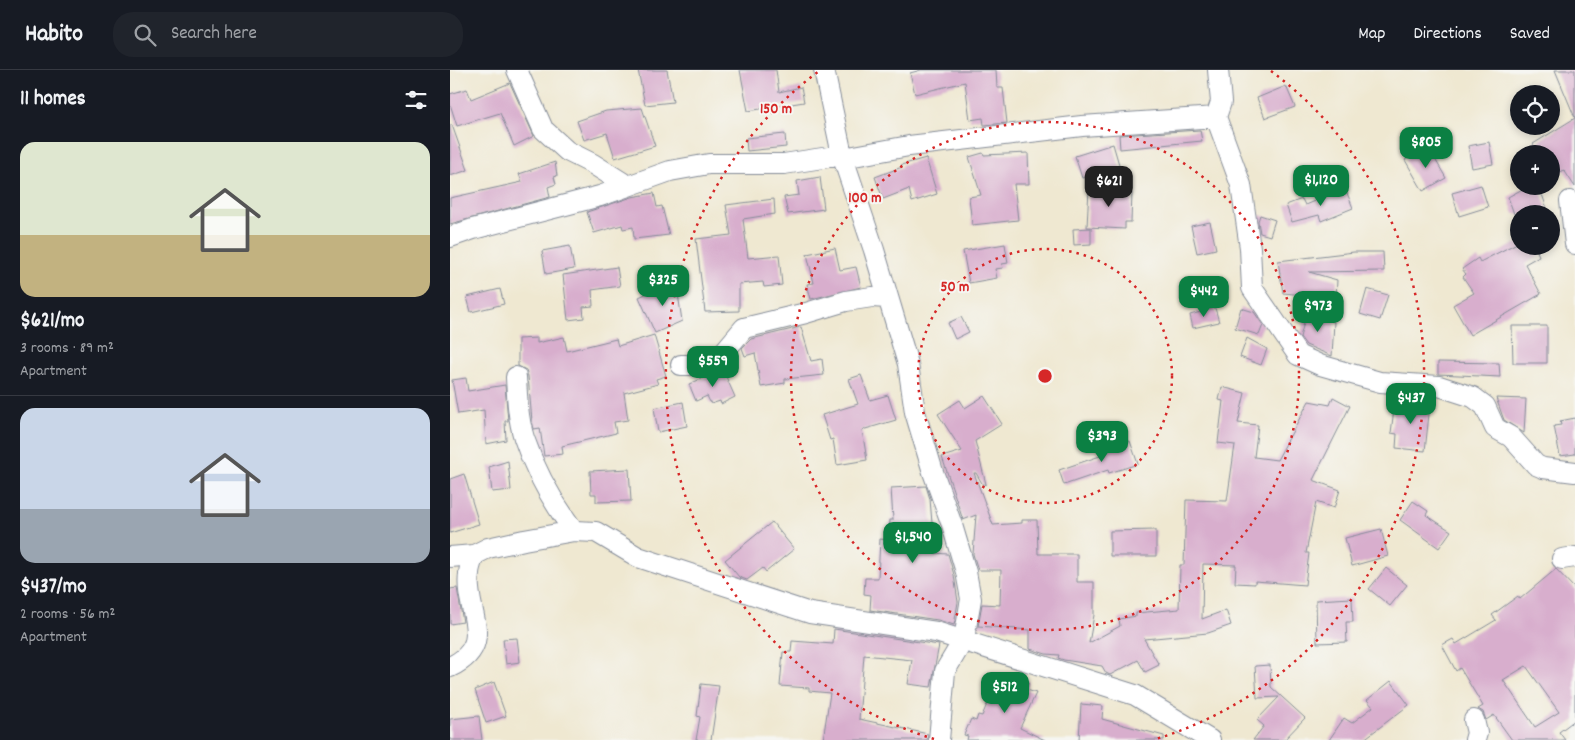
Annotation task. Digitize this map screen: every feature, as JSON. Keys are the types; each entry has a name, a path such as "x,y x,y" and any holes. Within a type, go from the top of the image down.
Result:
{"street":[{"path":"517,70 543,129 566,151 593,164 628,186"},
{"path":"824,70 842,156 874,250 908,364 915,412 966,572 971,599 964,639 945,671 939,740"},
{"path":"1218,70 1221,102 1216,117 1241,185 1250,248 1252,288 1298,355 1320,365 1380,382 1439,386 1473,397 1484,406 1495,428 1511,437 1536,465 1575,472"},
{"path":"450,237 473,229 600,196 670,170 709,164 784,164 909,146 1082,126 1216,117"},
{"path":"1570,201 1575,244"},
{"path":"681,365 708,365 718,359 744,328 846,301 872,297 887,298"},
{"path":"516,377 523,437 535,465 562,514 574,530"},
{"path":"450,557 474,555 497,546 574,530 596,532 638,557 810,613 894,625 964,639 1135,695 1210,740"},
{"path":"450,667 460,662 473,651 477,632 468,575 474,555"}],"building":[{"path":"638,70 667,70 673,102 645,105"},
{"path":"740,70 776,70 779,92 801,87 804,102 748,111"},
{"path":"921,70 996,70 997,88 1003,88 1007,123 984,125 983,118 970,120 965,82 915,94 910,73"},
{"path":"1555,70 1575,70 1575,118"},
{"path":"510,83 534,136 514,146 500,113 457,126 450,104 450,94 467,89 471,99"},
{"path":"1286,86 1295,107 1265,118 1257,98"},
{"path":"642,108 655,146 615,158 607,133 584,140 577,121 606,111"},
{"path":"1575,118 1575,187 1564,170 1560,172 1560,145 1533,144 1548,135 1560,135 1560,127"},
{"path":"450,125 452,125 468,170 450,176"},
{"path":"1200,130 1202,141 1120,149 1119,135"},
{"path":"785,134 786,147 747,151 746,138"},
{"path":"1489,142 1493,164 1472,168 1468,146"},
{"path":"1113,144 1120,168 1082,178 1075,156"},
{"path":"1428,147 1446,178 1423,191 1405,160"},
{"path":"983,153 984,155 1028,153 1029,184 1014,184 1018,220 972,225 969,197 981,195 969,157"},
{"path":"926,158 937,194 912,202 909,189 883,199 875,177 902,167 901,165"},
{"path":"555,162 557,176 554,177 556,184 548,187 550,197 450,224 450,198 522,182 519,174"},
{"path":"820,177 824,209 788,214 784,197 799,195 797,181"},
{"path":"1481,185 1488,207 1459,216 1452,193"},
{"path":"1089,188 1123,189 1123,193 1132,193 1131,222 1125,222 1125,229 1087,227"},
{"path":"1345,188 1353,208 1321,221 1319,215 1292,222 1286,205 1302,199 1305,205"},
{"path":"654,193 657,207 662,206 669,235 634,239 633,227 623,229 622,225 594,233 587,212 632,197"},
{"path":"1512,195 1542,195 1546,205 1511,205 1508,197"},
{"path":"774,199 775,214 743,219 748,258 779,255 782,285 764,287 763,282 739,284 739,311 705,312 696,239 731,235 726,205"},
{"path":"1260,215 1275,220 1270,236 1260,233 1258,221"},
{"path":"1210,222 1216,249 1197,253 1191,226"},
{"path":"1091,228 1091,244 1074,245 1073,229"},
{"path":"1005,244 1008,263 1002,264 1003,268 995,269 997,278 969,283 963,251"},
{"path":"570,246 574,269 546,274 542,251"},
{"path":"1510,247 1510,255 1539,255 1525,264 1541,294 1470,335 1453,305 1474,293 1463,277 1466,274 1462,269 1478,258 1480,262"},
{"path":"835,248 840,270 856,267 861,287 811,299 807,284 814,283 807,254"},
{"path":"1354,252 1383,252 1384,271 1309,272 1337,280 1336,298 1283,293 1278,261"},
{"path":"617,267 620,286 592,290 593,306 583,307 584,318 568,320 563,275"},
{"path":"676,280 682,321 655,333 639,297"},
{"path":"500,289 504,304 471,312 467,297"},
{"path":"1367,289 1388,295 1380,320 1360,314"},
{"path":"1215,308 1219,322 1193,328 1190,315"},
{"path":"1241,308 1254,312 1263,325 1259,335 1235,328"},
{"path":"1307,312 1334,322 1332,356 1306,345 1300,337"},
{"path":"961,317 969,332 955,339 948,323"},
{"path":"1512,326 1547,326 1547,363 1513,363"},
{"path":"801,327 811,361 822,359 824,375 785,379 785,383 761,387 755,353 745,356 742,348 751,339"},
{"path":"654,335 666,376 656,379 658,384 624,393 628,420 614,422 616,433 562,446 563,454 544,456 540,428 534,429 532,421 528,376 526,370 518,366 518,339 537,338 537,343 564,337 567,351 616,339 618,346"},
{"path":"1247,338 1267,349 1261,365 1240,357"},
{"path":"1438,362 1499,363 1500,377 1438,374"},
{"path":"723,370 735,397 721,404 720,401 711,404 707,396 696,401 689,384"},
{"path":"861,375 870,400 888,395 896,420 862,430 867,460 837,465 833,439 830,440 822,415 858,404 849,379"},
{"path":"466,378 468,391 505,385 508,421 505,421 506,440 486,444 484,410 458,414 452,380"},
{"path":"1222,387 1245,393 1238,423 1258,425 1254,457 1277,460 1309,401 1330,405 1333,397 1350,406 1313,480 1340,490 1334,508 1316,502 1306,553 1309,553 1305,585 1255,581 1255,584 1235,583 1236,565 1203,564 1202,619 1226,610 1231,625 1208,633 1144,639 1159,665 1145,672 1138,660 1110,675 1106,673 1102,666 1064,660 1058,658 1059,655 1046,654 1030,649 1030,630 978,626 982,604 1000,605 1001,570 978,570 973,554 976,515 963,520 942,457 962,451 938,414 960,400 965,408 984,396 1002,424 975,441 986,484 983,485 976,473 974,473 993,525 1022,523 1022,520 1037,520 1038,554 1077,554 1077,582 1094,582 1094,615 1089,643 1120,626 1119,619 1136,616 1136,613 1179,609 1180,565 1184,565 1186,500 1227,501 1235,445 1218,443 1223,401 1219,400"},
{"path":"1496,398 1526,399 1524,433 1504,420"},
{"path":"1395,401 1430,405 1425,451 1396,448 1397,434 1391,433"},
{"path":"683,402 687,426 658,432 654,408"},
{"path":"1575,418 1575,454 1560,456 1554,426 1561,425 1560,421"},
{"path":"1130,441 1138,464 1109,473 1108,470 1064,485 1059,470 1103,455 1101,450"},
{"path":"508,461 511,490 492,492 489,467"},
{"path":"629,469 631,501 596,502 596,494 591,494 590,471"},
{"path":"464,474 479,524 450,533 450,479"},
{"path":"926,486 930,499 932,523 934,523 933,553 948,554 954,575 958,602 954,625 938,620 870,610 871,595 864,594 865,578 878,578 880,539 889,540 890,520 893,520 891,488"},
{"path":"1413,501 1428,511 1426,515 1451,531 1439,548 1400,520"},
{"path":"772,522 794,549 766,572 763,568 747,580 739,577 725,560"},
{"path":"1381,529 1388,556 1352,566 1345,538"},
{"path":"1156,530 1156,556 1110,556 1110,531"},
{"path":"1386,568 1407,585 1390,606 1369,589"},
{"path":"1556,569 1575,589 1575,720 1559,732 1565,740 1512,740 1494,715 1486,720 1483,712 1478,709 1483,706 1460,668 1456,671 1442,645 1453,639 1456,644 1496,620 1492,615 1518,596 1520,599","holes":["1526,666 1559,712 1535,727 1503,680"]},
{"path":"457,588 463,622 450,624 450,589"},
{"path":"1352,598 1353,622 1346,622 1347,642 1317,643 1316,600"},
{"path":"834,629 939,645 931,687 908,684 912,660 864,655 859,719 928,734 927,740 823,740 830,693 809,691 809,688 780,686 783,652 791,652 792,641 833,644"},
{"path":"517,638 520,662 506,664 503,639"},
{"path":"1270,665 1271,687 1305,718 1284,740 1253,740 1264,726 1257,720 1279,697 1257,698 1255,666"},
{"path":"1008,674 1029,681 1027,690 1036,693 1020,728 1045,740 967,740 968,736 964,735 971,719 976,721 978,715 982,716 993,690 1000,693"},
{"path":"1391,681 1409,705 1363,740 1329,740 1344,718 1352,723 1373,707 1367,700"},
{"path":"494,682 506,716 486,723 475,690"},
{"path":"701,684 719,686 711,740 696,740 700,717 697,716"},
{"path":"1081,704 1103,706 1102,719 1164,736 1164,740 1079,740"},
{"path":"479,716 482,740 450,740 450,719"}]}
